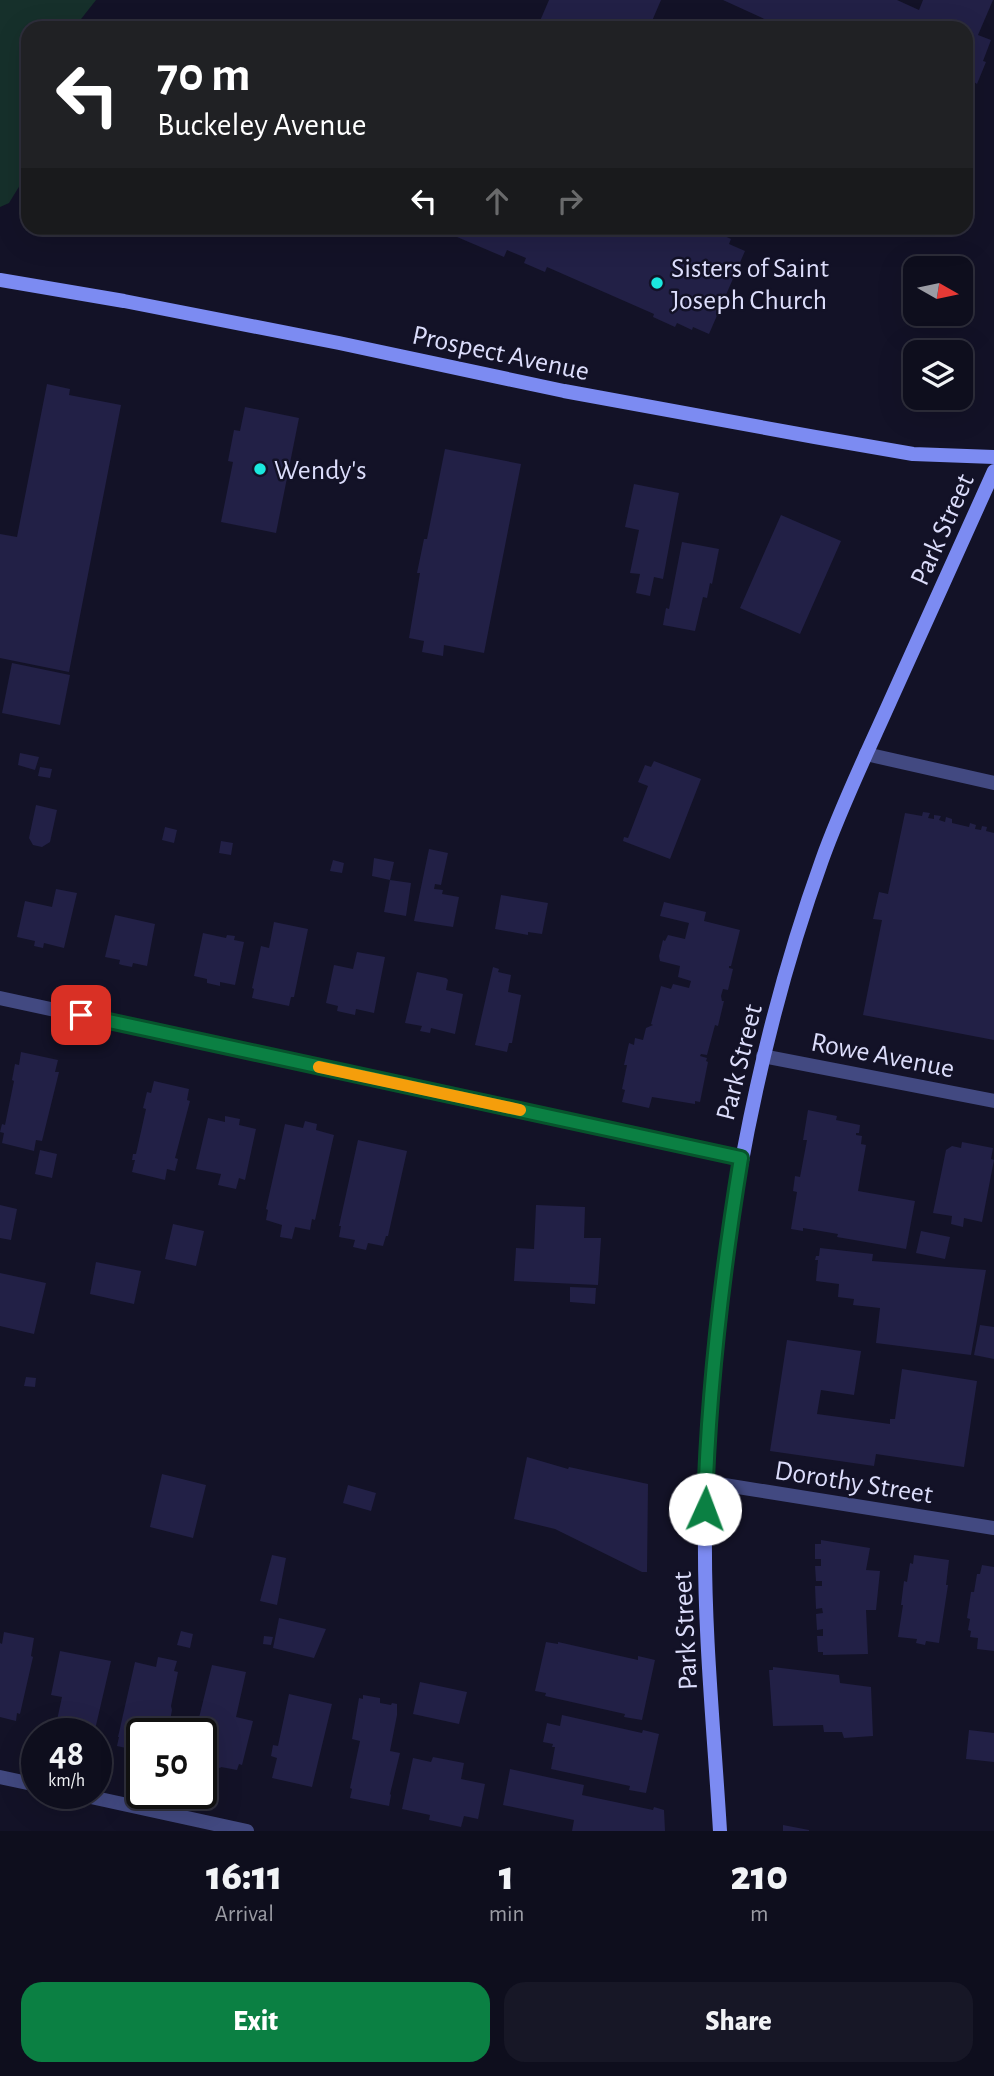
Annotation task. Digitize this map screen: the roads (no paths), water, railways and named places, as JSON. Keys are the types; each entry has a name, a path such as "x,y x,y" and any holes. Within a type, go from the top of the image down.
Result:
{"main road":[{"name":"Prospect Avenue","path":"0,280 124,301 564,391 815,437 913,454 994,457"},
{"name":"Park Street","path":"720,1831 706,1584 706,1482 715,1352 741,1158 763,1056 793,948 822,860 845,801 994,471"}],"street":[{"path":"866,754 994,783"},
{"path":"0,998 741,1158"},
{"name":"Rowe Avenue","path":"763,1056 994,1101"},
{"name":"Dorothy Street","path":"706,1482 994,1528"},
{"path":"0,1777 21,1782"},
{"path":"112,1802 247,1831"}],"place":[{"name":"Sisters of Saint Joseph Church","path":"657,283"},
{"name":"Wendy's","path":"260,469"}]}
